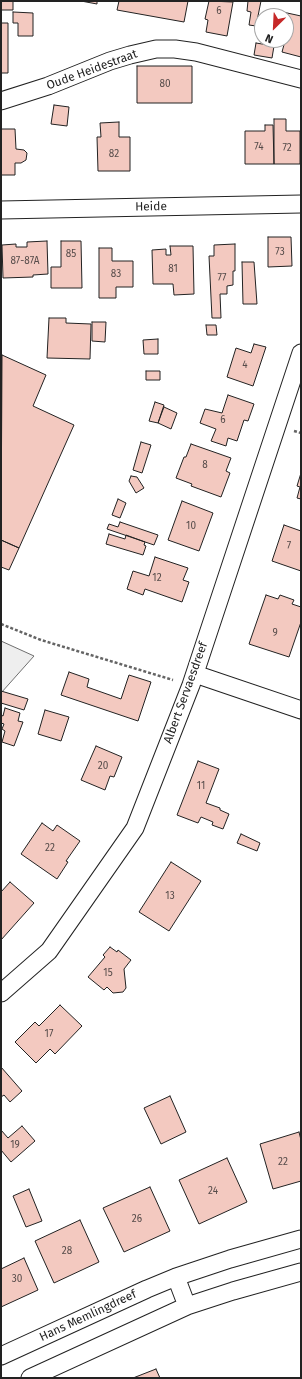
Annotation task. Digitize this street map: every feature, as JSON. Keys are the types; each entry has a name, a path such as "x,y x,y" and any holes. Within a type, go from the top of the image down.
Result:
{"street":[{"name":"Oude Heidestraat","path":"1,101 48,86 110,61 156,49 175,49 196,52 301,79"},
{"name":"Heide","path":"1,210 301,204"},
{"name":"Albert Servaesdreef","path":"1,993 49,952 135,828 193,680 301,353"},
{"path":"193,680 301,710"},
{"name":"Hans Memlingdreef","path":"1,1356 176,1277 230,1259 301,1239"},
{"path":"30,1378 188,1306 233,1291 301,1272"},
{"path":"176,1277 188,1306"}],"path":[{"path":"1,624 41,640 193,680"}],"shaded area":[{"path":"1,641 34,656 1,693"}],"building":[{"path":"1,1 13,1 13,10 1,10"},
{"path":"81,1 97,1 97,4"},
{"path":"119,1 188,1 184,22 117,10"},
{"path":"209,1 233,2 227,36 206,32 208,20 205,19"},
{"path":"248,1 261,1 260,8 254,8 254,26 249,25 251,12 247,11"},
{"path":"13,12 33,13 33,36 18,36 18,23 13,23"},
{"path":"294,14 301,16 301,57 282,52 283,48 294,48"},
{"path":"1,23 8,23 8,73 1,73"},
{"path":"255,48 274,48 272,58 254,55"},
{"path":"137,66 192,66 192,103 137,103"},
{"path":"54,105 69,107 67,126 51,124"},
{"path":"274,119 286,119 286,131 300,131 300,164 274,164"},
{"path":"119,122 119,137 130,137 130,171 98,171 97,137 101,137 100,123"},
{"path":"265,125 273,125 274,164 245,164 245,131 265,131"},
{"path":"1,129 15,129 16,149 24,150 27,153 26,160 21,163 15,163 15,175 1,175"},
{"path":"268,237 291,237 292,266 268,267"},
{"path":"47,241 48,274 33,275 33,277 3,278 2,245 16,244 16,247 27,247 27,242"},
{"path":"61,241 81,241 82,288 51,288 51,267 61,267"},
{"path":"235,244 235,271 233,271 233,285 227,286 227,294 220,294 221,318 212,318 209,256 214,256 214,245"},
{"path":"170,246 193,246 194,294 174,295 173,284 153,284 152,250 166,249 166,255 171,255"},
{"path":"99,248 112,248 112,261 133,261 133,287 116,287 116,298 99,298"},
{"path":"242,262 254,262 257,304 243,304"},
{"path":"49,318 66,318 66,323 91,324 90,359 47,358"},
{"path":"92,322 106,322 105,342 92,341"},
{"path":"206,325 216,325 217,335 207,335"},
{"path":"158,339 158,354 144,354 143,340"},
{"path":"254,344 266,347 253,386 227,377 236,348 251,353"},
{"path":"2,355 46,375 33,406 74,425 19,548 1,540"},
{"path":"146,371 160,371 160,380 146,380"},
{"path":"228,395 254,404 248,421 244,420 237,441 228,438 226,446 211,441 216,429 200,423 205,409 222,413"},
{"path":"155,402 164,405 158,423 149,421"},
{"path":"164,407 177,413 171,429 158,423"},
{"path":"141,442 151,445 142,473 133,470"},
{"path":"191,444 231,458 226,471 230,473 221,497 191,486 192,484 176,478"},
{"path":"301,473 301,499 297,498 300,487 297,486"},
{"path":"131,476 137,477 144,488 136,493 129,481"},
{"path":"118,499 126,503 120,518 112,515"},
{"path":"182,501 213,513 199,551 168,540"},
{"path":"120,522 158,535 154,545 107,529 109,524 118,527"},
{"path":"284,525 301,531 301,571 272,561"},
{"path":"109,534 125,539 126,535 145,542 144,545 146,546 143,555 106,544"},
{"path":"1,540 19,548 9,570 1,567"},
{"path":"155,557 188,568 183,580 189,582 182,602 145,589 143,595 127,589 133,571 149,576"},
{"path":"266,595 278,599 280,595 294,600 292,604 301,607 301,622 289,657 249,644"},
{"path":"69,672 89,679 87,687 121,699 129,675 151,682 138,721 61,695"},
{"path":"1,691 28,699 24,710 1,703"},
{"path":"5,708 20,713 18,721 23,722 14,746 2,742 5,731 2,729 4,724 1,723 1,715 3,716"},
{"path":"45,710 69,717 61,741 38,734"},
{"path":"96,746 122,757 114,777 110,776 105,790 81,780"},
{"path":"198,761 219,769 206,803 220,808 220,810 229,814 223,829 212,825 213,822 201,817 198,823 177,815"},
{"path":"42,823 53,831 57,825 80,841 66,861 68,862 57,879 21,854"},
{"path":"241,834 260,843 257,851 237,843"},
{"path":"171,862 201,881 169,931 139,912"},
{"path":"10,882 34,903 1,940 1,892"},
{"path":"110,947 117,952 118,950 131,960 124,969 126,988 123,992 113,993 107,987 104,990 88,977 105,957 103,955"},
{"path":"60,1005 82,1026 55,1054 50,1049 36,1063 15,1042 35,1022 39,1026"},
{"path":"1,1067 22,1091 10,1102 4,1095 1,1097"},
{"path":"170,1096 186,1132 161,1144 144,1108"},
{"path":"22,1126 35,1141 11,1162 1,1150 1,1130 8,1138"},
{"path":"299,1132 301,1140 301,1181 273,1189 260,1144"},
{"path":"227,1158 247,1202 199,1224 179,1180"},
{"path":"150,1187 170,1231 124,1252 103,1208"},
{"path":"29,1189 42,1221 26,1227 13,1196"},
{"path":"80,1220 99,1262 54,1283 35,1241"},
{"path":"24,1258 38,1290 1,1307 1,1269"},
{"path":"156,1369 160,1378 133,1378"}]}
